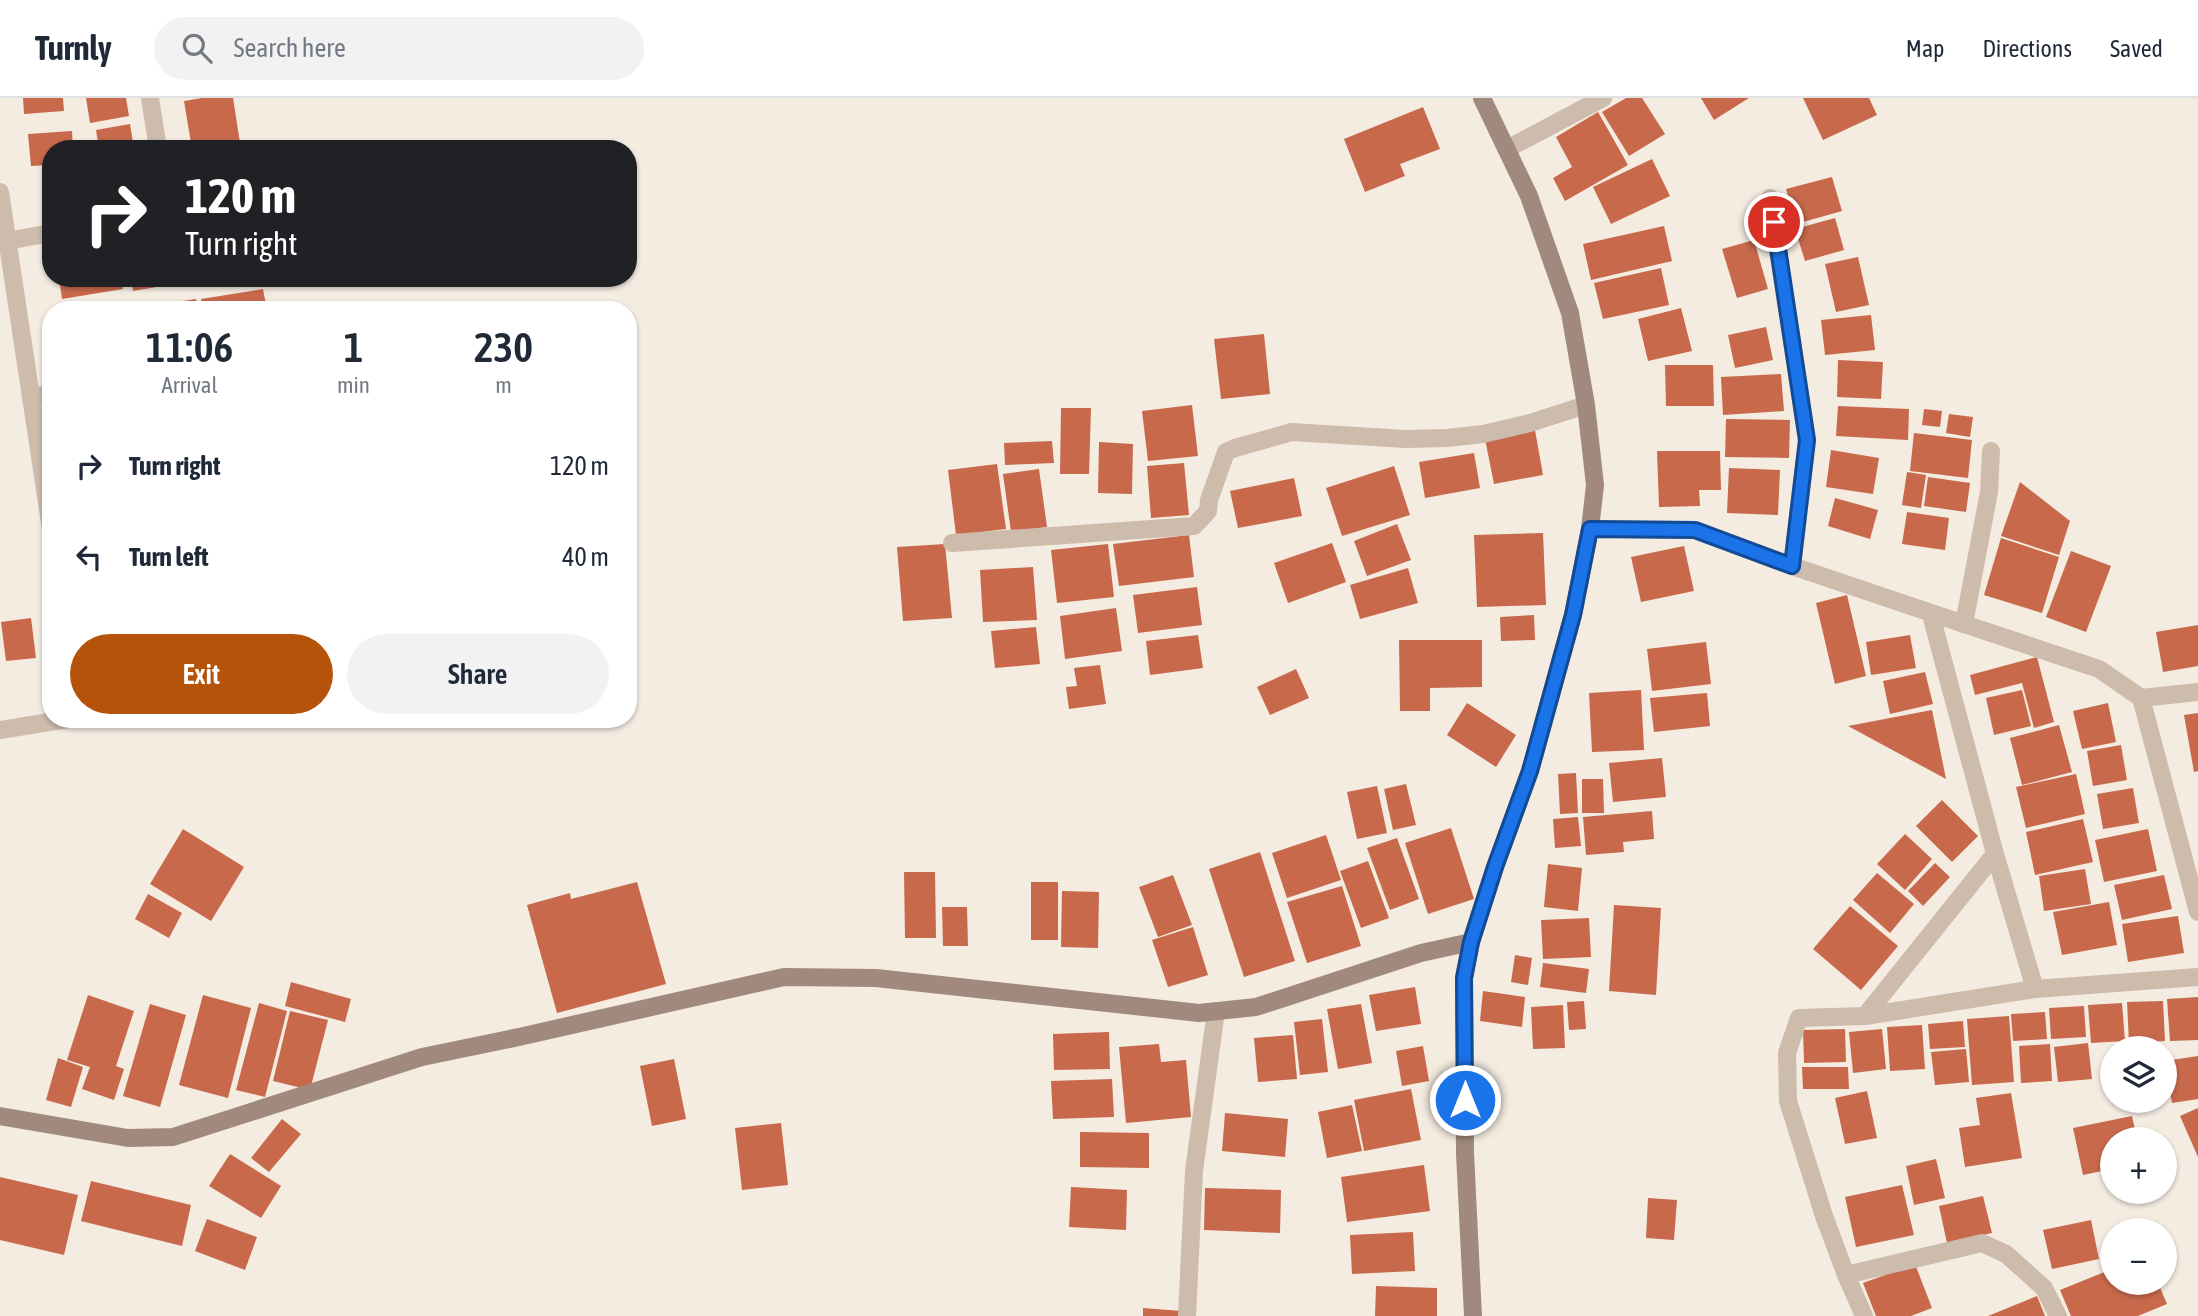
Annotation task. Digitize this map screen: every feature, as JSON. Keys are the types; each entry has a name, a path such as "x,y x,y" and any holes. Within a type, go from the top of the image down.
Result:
{"street":[{"path":"150,98 157,140"},
{"path":"1473,1316 1465,1153 1464,978 1471,942 1530,771 1573,615 1590,529 1595,485 1586,405 1570,313 1529,196 1482,98"},
{"path":"1507,149 1604,98"},
{"path":"0,192 42,470"},
{"path":"1770,198 1807,440 1792,566"},
{"path":"7,241 42,235"},
{"path":"31,398 42,396"},
{"path":"951,543 1194,526 1208,511 1226,452 1292,432 1406,439 1447,438 1483,434 1530,423 1586,405"},
{"path":"1964,624 1989,492 1991,451"},
{"path":"1590,529 1695,530 1931,615 2099,670 2141,698 2190,859 2198,912"},
{"path":"1931,615 1995,854 2035,989"},
{"path":"2141,698 2198,692"},
{"path":"0,730 42,723"},
{"path":"1865,1016 1995,854"},
{"path":"0,1116 128,1138 173,1137 422,1057 784,977 876,978 1199,1013 1256,1007 1421,953 1471,942"},
{"path":"1864,1316 1846,1275 1787,1101 1787,1053 1799,1018 1865,1016 2035,989 2198,977"},
{"path":"1187,1316 1194,1171 1216,1011"},
{"path":"1846,1275 1982,1243 2006,1254 2044,1288 2059,1316"}],"building":[{"path":"23,98 63,98 64,111 24,114"},
{"path":"86,98 126,98 129,116 90,123"},
{"path":"233,98 240,140 190,140 184,101"},
{"path":"1626,98 1642,98 1665,134 1629,156 1602,112"},
{"path":"1701,98 1749,98 1714,120"},
{"path":"1803,98 1869,98 1877,115 1823,140"},
{"path":"1423,107 1440,149 1400,164 1405,176 1365,192 1344,139"},
{"path":"1598,112 1628,165 1565,201 1553,178 1572,167 1556,137"},
{"path":"130,124 133,140 98,140 96,130"},
{"path":"72,131 72,140 42,140 42,165 31,166 28,134"},
{"path":"1652,159 1670,196 1611,224 1593,187"},
{"path":"1832,177 1842,211 1796,224 1786,189"},
{"path":"1835,218 1844,250 1805,261 1795,229"},
{"path":"1664,226 1672,261 1591,280 1583,244"},
{"path":"1754,240 1768,289 1737,298 1722,249"},
{"path":"1858,257 1869,305 1836,312 1825,264"},
{"path":"1661,268 1669,305 1603,319 1594,283"},
{"path":"60,287 123,287 123,289 62,299"},
{"path":"132,287 157,287 133,291"},
{"path":"263,289 265,301 201,301"},
{"path":"1681,308 1692,351 1648,361 1638,319"},
{"path":"1871,315 1875,350 1825,355 1821,320"},
{"path":"1766,327 1773,360 1735,368 1728,335"},
{"path":"1264,334 1270,394 1221,399 1214,339"},
{"path":"1838,360 1883,362 1881,399 1837,397"},
{"path":"1665,365 1713,365 1714,406 1666,406"},
{"path":"1781,374 1784,411 1723,415 1721,377"},
{"path":"1192,405 1198,456 1148,461 1142,411"},
{"path":"1838,406 1909,409 1908,440 1836,436"},
{"path":"1061,408 1091,408 1089,474 1060,474"},
{"path":"1924,409 1942,411 1940,427 1922,425"},
{"path":"1949,414 1973,417 1970,437 1946,433"},
{"path":"1726,419 1790,420 1789,458 1725,457"},
{"path":"1535,430 1543,475 1494,484 1485,439"},
{"path":"1914,433 1972,440 1968,478 1910,471"},
{"path":"1052,441 1054,463 1005,465 1004,443"},
{"path":"1099,442 1133,444 1132,494 1098,493"},
{"path":"1831,450 1879,458 1873,494 1826,487"},
{"path":"1657,451 1720,451 1721,490 1699,490 1700,506 1659,507"},
{"path":"1474,453 1480,488 1425,498 1419,462"},
{"path":"1184,463 1189,515 1151,518 1147,466"},
{"path":"997,464 1006,529 956,535 948,470"},
{"path":"1394,466 1410,515 1342,536 1326,488"},
{"path":"1729,468 1780,470 1778,515 1727,513"},
{"path":"1039,469 1047,527 1011,532 1003,474"},
{"path":"1907,472 1926,475 1921,508 1902,505"},
{"path":"1928,477 1970,483 1966,512 1924,506"},
{"path":"1294,478 1302,516 1238,528 1230,491"},
{"path":"2020,482 2070,521 2059,555 2001,536"},
{"path":"1835,498 1878,510 1870,539 1828,526"},
{"path":"1907,512 1949,518 1945,550 1902,544"},
{"path":"1397,524 1411,560 1367,576 1354,541"},
{"path":"1543,533 1546,605 1477,607 1474,535"},
{"path":"1189,535 1194,577 1119,586 1113,544"},
{"path":"2001,538 2059,557 2042,613 1984,595"},
{"path":"1332,543 1346,582 1288,603 1274,563"},
{"path":"945,544 952,618 903,621 897,547"},
{"path":"1108,544 1114,597 1057,603 1051,550"},
{"path":"1684,546 1694,591 1641,602 1631,557"},
{"path":"2071,551 2111,566 2086,632 2046,617"},
{"path":"1033,567 1037,620 983,622 980,570"},
{"path":"1408,568 1418,603 1360,619 1350,585"},
{"path":"1197,587 1202,625 1138,633 1133,595"},
{"path":"1847,595 1866,676 1835,684 1816,603"},
{"path":"1116,608 1122,651 1065,659 1060,616"},
{"path":"1534,615 1535,640 1501,641 1500,617"},
{"path":"31,618 36,658 6,661 1,622"},
{"path":"2198,625 2198,666 2163,672 2156,632"},
{"path":"1036,627 1040,664 995,668 991,631"},
{"path":"1198,635 1203,668 1150,675 1146,641"},
{"path":"1910,635 1916,668 1871,675 1866,642"},
{"path":"1399,640 1482,640 1482,687 1430,688 1430,711 1400,711"},
{"path":"1706,642 1711,684 1652,691 1647,649"},
{"path":"2037,657 2054,722 2034,728 2022,683 1975,695 1970,675"},
{"path":"1100,665 1106,704 1069,709 1066,687 1077,686 1074,668"},
{"path":"1296,669 1309,698 1270,715 1257,687"},
{"path":"1925,672 1933,704 1890,714 1883,681"},
{"path":"1641,690 1644,750 1592,752 1589,693"},
{"path":"2022,690 2031,726 1994,735 1986,698"},
{"path":"1707,693 1710,726 1654,732 1650,698"},
{"path":"1467,703 1516,735 1496,767 1447,735"},
{"path":"2108,703 2116,742 2082,749 2073,711"},
{"path":"1932,710 1946,779 1848,726"},
{"path":"2198,713 2198,771 2194,772 2184,715"},
{"path":"2059,725 2072,772 2022,785 2010,738"},
{"path":"2121,745 2127,780 2093,786 2087,751"},
{"path":"1662,758 1666,797 1613,802 1609,763"},
{"path":"1576,773 1578,813 1560,814 1558,774"},
{"path":"2076,774 2085,814 2026,828 2016,787"},
{"path":"1582,779 1603,779 1604,813 1582,813"},
{"path":"1406,784 1416,825 1393,830 1384,789"},
{"path":"1377,786 1387,833 1357,839 1347,792"},
{"path":"2133,788 2139,823 2103,829 2097,794"},
{"path":"1942,800 1978,836 1952,862 1916,826"},
{"path":"1652,811 1654,839 1623,842 1624,852 1586,855 1583,817"},
{"path":"1578,817 1581,846 1555,848 1553,819"},
{"path":"2083,819 2093,862 2035,875 2026,832"},
{"path":"1451,828 1474,899 1428,914 1405,843"},
{"path":"183,829 244,867 211,921 150,884"},
{"path":"2148,829 2157,871 2104,882 2095,840"},
{"path":"1905,834 1932,859 1905,890 1877,864"},
{"path":"1326,835 1341,880 1287,898 1272,853"},
{"path":"1397,838 1419,899 1390,910 1367,848"},
{"path":"1260,852 1295,961 1244,977 1209,869"},
{"path":"1368,861 1389,918 1361,928 1340,871"},
{"path":"1935,863 1950,877 1923,906 1908,891"},
{"path":"1548,864 1582,868 1578,911 1544,907"},
{"path":"2085,869 2091,904 2044,911 2039,876"},
{"path":"904,872 935,872 936,938 905,938"},
{"path":"1877,873 1914,904 1890,933 1853,900"},
{"path":"1173,875 1192,925 1158,937 1139,887"},
{"path":"2164,875 2172,909 2122,920 2114,885"},
{"path":"637,882 666,984 557,1013 527,905 570,893 571,899"},
{"path":"1031,882 1058,882 1058,940 1031,940"},
{"path":"1342,886 1361,946 1307,963 1287,902"},
{"path":"1062,891 1099,892 1098,948 1061,947"},
{"path":"148,894 182,913 169,938 135,919"},
{"path":"2109,902 2117,945 2062,955 2053,912"},
{"path":"1614,905 1661,908 1656,995 1609,991"},
{"path":"1850,906 1898,946 1861,990 1813,949"},
{"path":"942,907 967,907 968,946 943,946"},
{"path":"2178,916 2184,953 2128,962 2122,924"},
{"path":"1589,918 1591,957 1543,959 1541,920"},
{"path":"1193,927 1208,975 1168,987 1152,940"},
{"path":"1515,955 1532,958 1528,985 1511,982"},
{"path":"1543,963 1589,969 1586,993 1540,987"},
{"path":"291,982 351,999 345,1022 285,1006"},
{"path":"1415,987 1421,1024 1376,1031 1369,995"},
{"path":"1483,991 1525,997 1522,1027 1480,1021"},
{"path":"88,995 134,1011 116,1066 124,1069 114,1100 82,1089 90,1067 67,1060"},
{"path":"203,995 251,1008 228,1098 179,1085"},
{"path":"2198,997 2198,1040 2177,1041 2177,1036 2170,1036 2167,999"},
{"path":"1584,1001 1586,1029 1569,1030 1567,1002"},
{"path":"2163,1001 2165,1036 2129,1036 2127,1002"},
{"path":"259,1003 287,1011 265,1097 236,1090"},
{"path":"2122,1003 2125,1036 2100,1036 2100,1042 2091,1043 2088,1005"},
{"path":"150,1004 186,1015 160,1107 123,1096"},
{"path":"1361,1004 1372,1063 1338,1069 1327,1009"},
{"path":"1563,1005 1565,1048 1533,1049 1531,1007"},
{"path":"2084,1006 2086,1037 2051,1039 2049,1008"},
{"path":"290,1011 328,1020 310,1090 273,1081"},
{"path":"2045,1012 2047,1039 2013,1041 2011,1014"},
{"path":"2009,1016 2014,1082 1972,1085 1967,1019"},
{"path":"1322,1019 1328,1072 1300,1075 1294,1022"},
{"path":"1963,1021 1965,1047 1930,1049 1928,1024"},
{"path":"1922,1025 1925,1069 1890,1071 1887,1027"},
{"path":"1845,1029 1846,1062 1804,1063 1803,1030"},
{"path":"1882,1029 1886,1069 1853,1073 1849,1032"},
{"path":"1109,1032 1110,1069 1054,1070 1053,1034"},
{"path":"1293,1035 1297,1079 1258,1082 1254,1038"},
{"path":"2088,1043 2092,1079 2058,1082 2054,1047"},
{"path":"1159,1044 1161,1062 1186,1060 1191,1117 1126,1123 1119,1047"},
{"path":"2050,1044 2052,1081 2021,1083 2019,1046"},
{"path":"1423,1046 1429,1081 1402,1086 1396,1051"},
{"path":"1966,1049 1969,1082 1935,1085 1931,1052"},
{"path":"2198,1056 2198,1099 2177,1102 2177,1059"},
{"path":"58,1058 83,1067 71,1107 46,1100"},
{"path":"674,1059 686,1119 652,1126 640,1066"},
{"path":"1802,1067 1848,1067 1849,1089 1803,1089"},
{"path":"1112,1079 1114,1117 1053,1119 1051,1081"},
{"path":"1411,1089 1421,1140 1364,1151 1354,1100"},
{"path":"1867,1091 1877,1138 1845,1144 1835,1098"},
{"path":"2011,1093 2022,1158 1965,1167 1959,1128 1980,1125 1976,1098"},
{"path":"1352,1105 1362,1151 1327,1158 1318,1112"},
{"path":"2198,1108 2198,1157 2180,1116"},
{"path":"1225,1113 1288,1119 1285,1157 1222,1151"},
{"path":"2132,1116 2134,1127 2100,1127 2100,1171 2083,1175 2073,1128"},
{"path":"282,1119 301,1134 269,1172 251,1158"},
{"path":"781,1123 788,1185 742,1190 735,1128"},
{"path":"1080,1132 1149,1133 1149,1168 1080,1167"},
{"path":"230,1154 281,1186 261,1218 209,1186"},
{"path":"1936,1159 1945,1198 1914,1205 1906,1166"},
{"path":"1424,1165 1430,1211 1347,1222 1341,1177"},
{"path":"0,1177 78,1195 64,1255 0,1240"},
{"path":"91,1181 191,1205 182,1246 81,1221"},
{"path":"1902,1185 1914,1235 1856,1247 1845,1197"},
{"path":"1071,1187 1127,1190 1126,1230 1069,1227"},
{"path":"1205,1188 1281,1190 1280,1233 1204,1230"},
{"path":"1983,1196 1992,1233 1947,1243 1939,1206"},
{"path":"1648,1198 1677,1200 1674,1240 1646,1238"},
{"path":"207,1219 257,1237 245,1270 195,1251"},
{"path":"2091,1220 2099,1259 2052,1269 2043,1230"},
{"path":"1413,1232 1415,1271 1352,1274 1350,1235"},
{"path":"1915,1264 1932,1308 1911,1316 1876,1316 1863,1283"},
{"path":"2100,1274 2100,1295 2163,1295 2167,1304 2138,1316 2071,1316 2060,1290"},
{"path":"1376,1286 1437,1288 1437,1316 1375,1316"},
{"path":"2037,1296 2045,1316 1988,1316"},
{"path":"1143,1308 1181,1311 1181,1316 1143,1316"}],"route":[{"path":"1465,1100 1464,978 1471,942 1530,771 1573,615 1590,529 1695,530 1792,566 1807,440 1774,222"}]}
